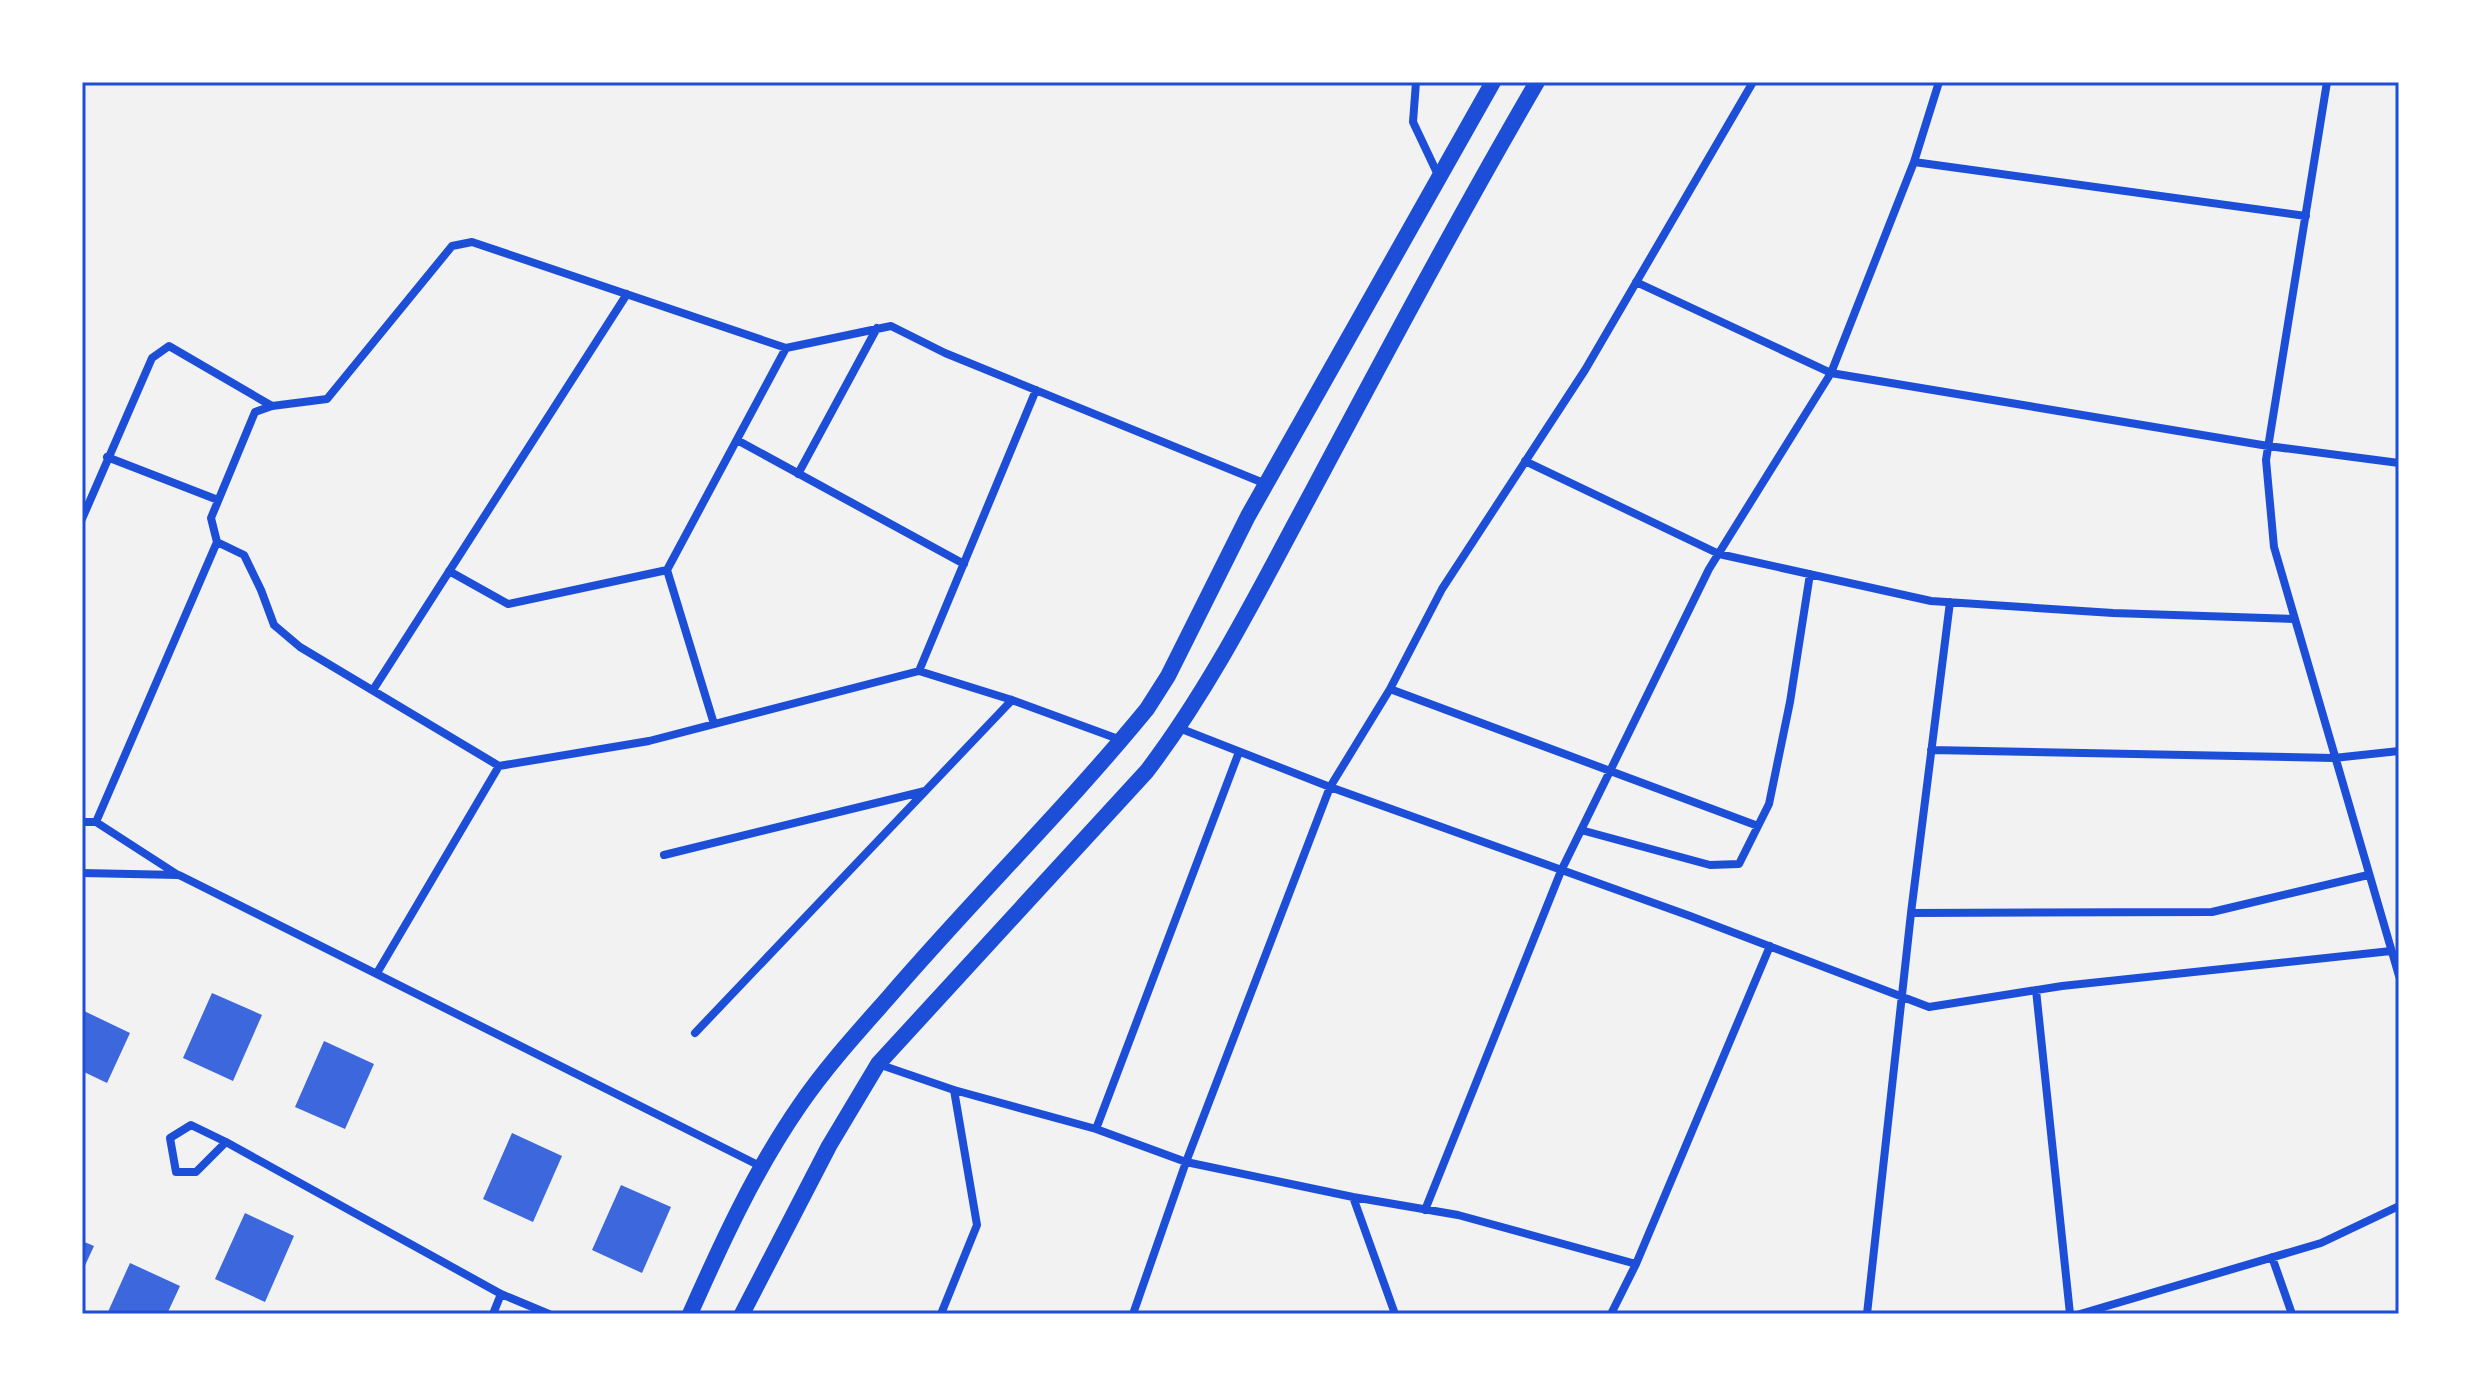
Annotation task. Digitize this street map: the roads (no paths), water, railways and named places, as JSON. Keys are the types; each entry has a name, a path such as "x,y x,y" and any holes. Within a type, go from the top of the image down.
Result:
{"main road":[{"path":"690,1314 724,1237 763,1168 799,1107 839,1054 1147,709 1168,676 1266,484 1493,82"},
{"path":"742,1314 829,1146 878,1064 1147,771 1179,728 1242,621 1416,298 1537,82"}],"street":[{"path":"1416,82 1413,122 1439,178"},
{"path":"1133,1314 1186,1162 1330,787 1390,689 1442,589 1585,370 1753,82"},
{"path":"1425,1210 1561,871 1609,771 1719,554 1831,373 1914,162 1939,82"},
{"path":"2327,82 2266,460 2274,547 2399,976"},
{"path":"1914,162 2306,216"},
{"path":"96,822 217,542 211,518 255,412 272,406 327,399 452,246 472,242 786,348 891,326 945,353 1266,484"},
{"path":"1636,282 1831,373 2268,446 2399,463"},
{"path":"373,690 627,294"},
{"path":"798,474 877,328"},
{"path":"82,519 152,358 169,346 272,406"},
{"path":"714,724 667,570 786,348"},
{"path":"919,671 1036,390"},
{"path":"737,440 964,564"},
{"path":"107,457 218,500"},
{"path":"1525,461 1719,554 1931,601 2113,613 2294,619"},
{"path":"217,542 244,555 274,625 300,647 499,766 649,741 919,671 1012,700 1122,740"},
{"path":"449,571 508,604 667,570"},
{"path":"1581,830 1710,865 1739,864 1769,804 1790,702 1810,574"},
{"path":"1867,1314 1911,913 1950,602"},
{"path":"1390,689 1758,826"},
{"path":"695,1033 1012,700"},
{"path":"1179,728 1330,787 1770,946 1929,1007 2036,990 2391,951"},
{"path":"1931,750 2334,758 2399,751"},
{"path":"1096,1129 1239,752"},
{"path":"377,973 499,766"},
{"path":"664,855 926,790"},
{"path":"82,822 96,822 179,875 763,1168"},
{"path":"82,873 179,875"},
{"path":"1911,913 2212,912 2368,875"},
{"path":"1611,1314 1636,1264 1770,946"},
{"path":"2036,990 2070,1314"},
{"path":"878,1064 954,1090 1096,1129 1186,1162 1353,1197 1458,1215 1636,1264"},
{"path":"941,1314 977,1225 954,1090"},
{"path":"226,1142 196,1172 176,1172 170,1138 191,1125 226,1142 501,1294 549,1314"},
{"path":"1353,1197 1395,1314"},
{"path":"2080,1314 2321,1243 2399,1206"},
{"path":"2272,1257 2292,1314"},
{"path":"493,1314 501,1294"}]}
